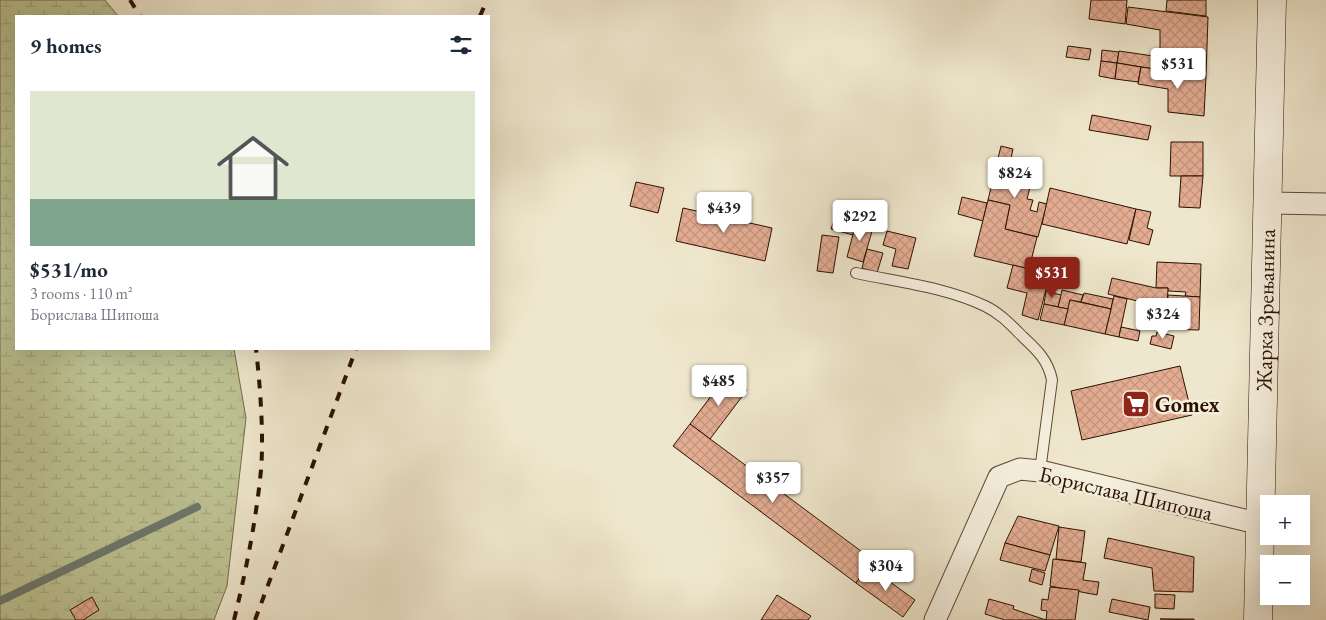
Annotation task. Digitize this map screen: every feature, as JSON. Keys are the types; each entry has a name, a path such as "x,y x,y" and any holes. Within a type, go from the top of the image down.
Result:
{"street":[{"name":"Жарка Зрењанина","path":"1262,495 1272,0"},
{"path":"1268,203 1326,204"},
{"name":"Борислава Шипоша","path":"935,620 999,477 1020,470 1040,470 1260,524"},
{"name":"Жарка Зрењанина","path":"1258,620 1260,545"}],"lane":[{"path":"856,273 956,294 986,306 1002,316 1042,354 1049,367 1052,380 1040,470"}],"green space":[{"path":"0,0 105,0 117,15 15,15 15,350 234,350 246,418 227,586 214,620 0,620"}],"building":[{"path":"1091,0 1127,0 1125,24 1089,19"},
{"path":"1167,0 1206,0 1206,16 1166,11"},
{"path":"1128,7 1208,17 1206,76 1160,70 1160,30 1126,24"},
{"path":"1068,46 1091,49 1089,60 1066,57"},
{"path":"1102,50 1119,52 1117,63 1101,61"},
{"path":"1119,51 1160,57 1160,70 1117,63"},
{"path":"1101,61 1117,63 1115,79 1099,76"},
{"path":"1117,63 1141,67 1138,82 1115,79"},
{"path":"1141,67 1206,76 1204,116 1168,112 1168,89 1138,84"},
{"path":"1092,115 1151,126 1148,140 1089,130"},
{"path":"1171,142 1203,142 1203,176 1170,176"},
{"path":"1001,146 1013,149 1006,182 1030,187 1027,199 1033,200 1030,210 1037,212 1039,202 1047,204 1038,237 1005,229 1010,205 988,200"},
{"path":"1181,176 1203,176 1200,208 1179,207"},
{"path":"636,182 664,188 658,213 630,206"},
{"path":"1050,188 1136,209 1127,244 1042,224"},
{"path":"962,197 987,203 983,221 958,214"},
{"path":"988,200 1010,205 1005,229 1037,237 1029,269 974,256"},
{"path":"683,208 772,228 765,261 676,241"},
{"path":"1136,209 1151,212 1147,228 1153,230 1149,245 1129,240"},
{"path":"836,215 857,221 853,235 831,229"},
{"path":"856,223 873,228 863,262 847,257"},
{"path":"887,231 916,238 908,269 892,266 896,249 883,245"},
{"path":"822,235 839,237 833,273 817,271"},
{"path":"867,249 883,253 877,273 862,268"},
{"path":"1157,262 1201,264 1200,297 1185,296 1186,292 1168,291 1168,288 1156,288"},
{"path":"1013,265 1050,274 1038,320 1022,315 1027,293 1007,288"},
{"path":"1112,278 1156,288 1168,288 1167,308 1108,294"},
{"path":"1062,290 1083,295 1081,302 1070,300 1068,309 1058,307"},
{"path":"1046,291 1061,295 1058,307 1044,304"},
{"path":"1084,293 1113,299 1111,309 1081,302"},
{"path":"1168,295 1200,297 1199,330 1167,329"},
{"path":"1114,296 1127,299 1119,337 1105,334"},
{"path":"1070,300 1111,309 1105,334 1064,325"},
{"path":"1044,304 1068,309 1064,325 1040,320"},
{"path":"1121,327 1140,331 1138,341 1119,337"},
{"path":"1157,332 1174,336 1171,349 1150,344 1152,336 1156,336"},
{"path":"1180,366 1192,415 1082,440 1071,391"},
{"path":"727,375 747,390 710,439 690,424"},
{"path":"690,424 873,560 856,583 673,446"},
{"path":"1018,516 1059,526 1050,555 1005,543"},
{"path":"1059,527 1085,531 1081,562 1056,559"},
{"path":"1108,538 1194,557 1193,592 1154,591 1152,568 1104,558"},
{"path":"1005,543 1050,555 1045,571 1000,560"},
{"path":"1053,559 1086,563 1083,580 1099,582 1097,595 1050,586"},
{"path":"868,566 915,600 903,617 856,583"},
{"path":"1032,569 1045,573 1042,585 1029,581"},
{"path":"1050,587 1079,590 1075,620 1046,620 1047,611 1041,610 1042,599 1048,600"},
{"path":"1155,594 1175,595 1174,609 1155,608"},
{"path":"777,595 811,616 808,620 761,620"},
{"path":"92,597 99,610 83,620 76,620 70,610"},
{"path":"989,599 1014,606 1013,609 1046,620 1005,620 985,614"},
{"path":"1112,599 1150,607 1148,620 1109,612"},
{"path":"1160,619 1194,619 1194,620"}],"waterway":[{"path":"0,601 197,507"}],"railway":[{"path":"130,0 139,15"},
{"path":"480,15 487,0"},
{"path":"234,620 250,546 261,470 262,426 256,350"},
{"path":"255,620 356,350"}],"place":[{"name":"Gomex","path":"1136,404"}]}
